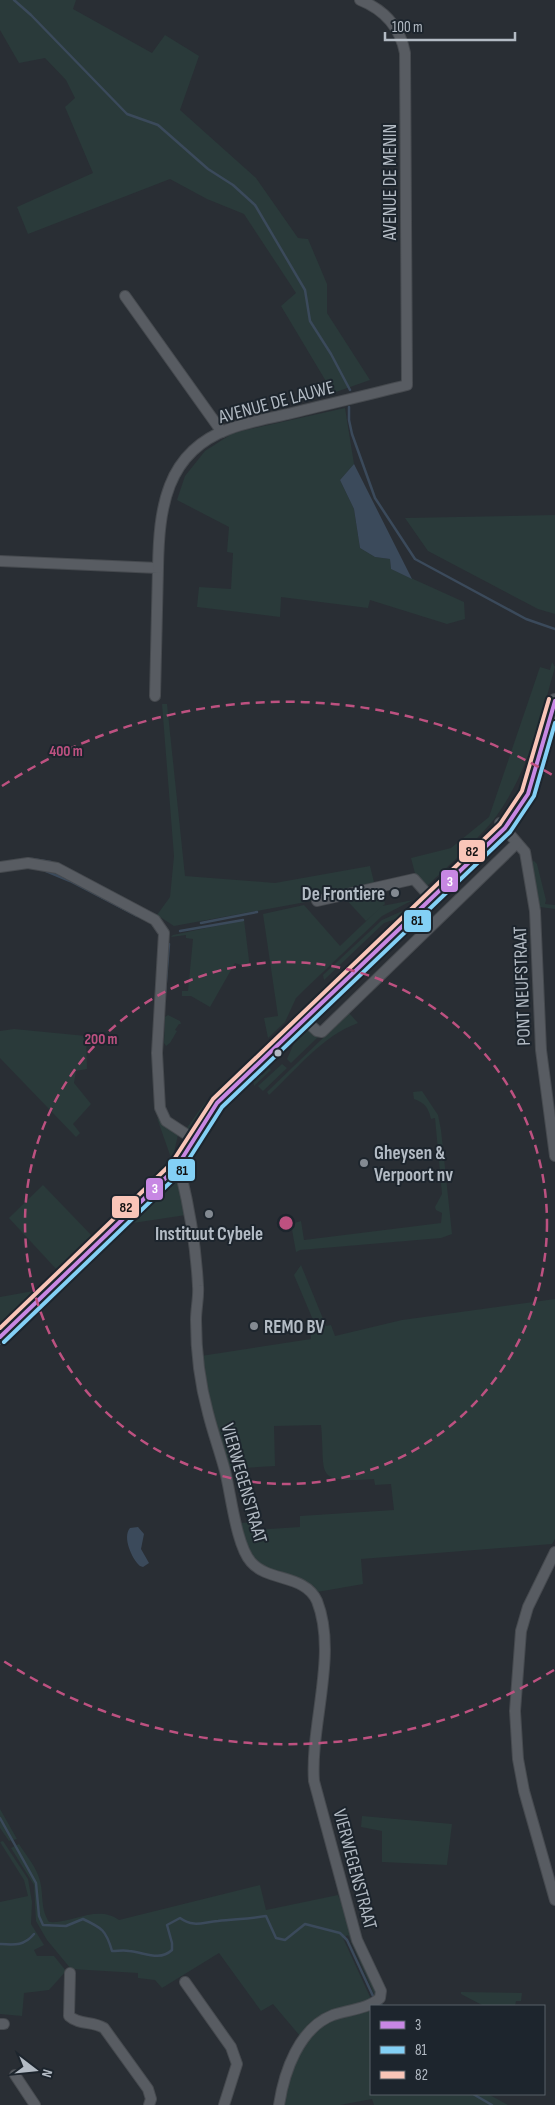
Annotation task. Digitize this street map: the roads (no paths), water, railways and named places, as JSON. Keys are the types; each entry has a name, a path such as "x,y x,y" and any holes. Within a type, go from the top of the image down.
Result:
{"main road":[{"path":"0,1337 176,1168 222,1113 239,1081 479,851 503,825 538,758 555,701"}],"street":[{"name":"AVENUE DE MENIN","path":"360,0 379,10 390,19 402,38 405,53 408,385"},
{"path":"125,296 222,432"},
{"name":"AVENUE DE LAUWE","path":"154,696 159,523 170,484 192,453 222,432 408,385"},
{"path":"0,561 158,568"},
{"name":"PONT NEUFSTRAAT","path":"503,825 525,852 535,911 541,1050 555,1156"},
{"path":"303,1018 317,1031 322,1032 517,843"},
{"path":"0,867 28,863 57,868 155,920 160,926 164,933 157,1052 160,1108 166,1121 197,1143"},
{"path":"317,901 414,879 430,897"},
{"name":"VIERWEGENSTRAAT","path":"176,1168 181,1174 193,1226 198,1281 196,1320 201,1379 207,1412 225,1472 242,1543 249,1560 264,1573 299,1583 310,1590 316,1600 320,1614 324,1668 313,1762 314,1781 358,1940 381,1991 377,2001 332,2016 317,2024 307,2034 296,2051 287,2072 279,2105"},
{"path":"555,1552 528,1607 521,1631 515,1721 518,1759 524,1791 555,1900"},
{"path":"70,1973 69,2016 74,2022 98,2024 104,2028 148,2089 151,2099 149,2105"},
{"path":"185,1982 231,2047 237,2064 224,2105"},
{"path":"15,2075 35,2105"}],"water":[{"path":"354,464 412,579 391,569 390,559 375,557 360,548 354,509 340,480"},
{"path":"138,1527 144,1534 141,1549 149,1563 143,1567 134,1558 129,1548 127,1537 130,1528"}],"waterway":[{"path":"14,0 31,15 127,114 158,125 208,169 233,185 255,205 305,290 310,321 331,354 350,390"},
{"path":"349,407 352,434 375,498 415,559 526,619 555,629"},
{"path":"32,859 51,862"},
{"path":"46,871 70,881 137,916"},
{"path":"201,923 257,912"},
{"path":"180,931 243,920"},
{"path":"165,993 169,944"},
{"path":"0,1818 36,1883 39,1916 43,1925 66,1926 83,1919 102,1930 108,1938 112,1951 127,1951 157,1956 167,1954 172,1950 167,1925 180,1918 190,1923 199,1924 266,1916 276,1938 285,1940 305,1924 340,1933 347,1940 373,1996"},
{"path":"0,1944 23,1943 34,1934"},
{"path":"475,2095 492,2105"}],"place":[{"name":"De Frontiere","path":"395,893"},
{"name":"Gheysen & Verpoort nv","path":"364,1163"},
{"name":"Instituut Cybele","path":"209,1214"},
{"name":"REMO BV","path":"254,1326"}]}
